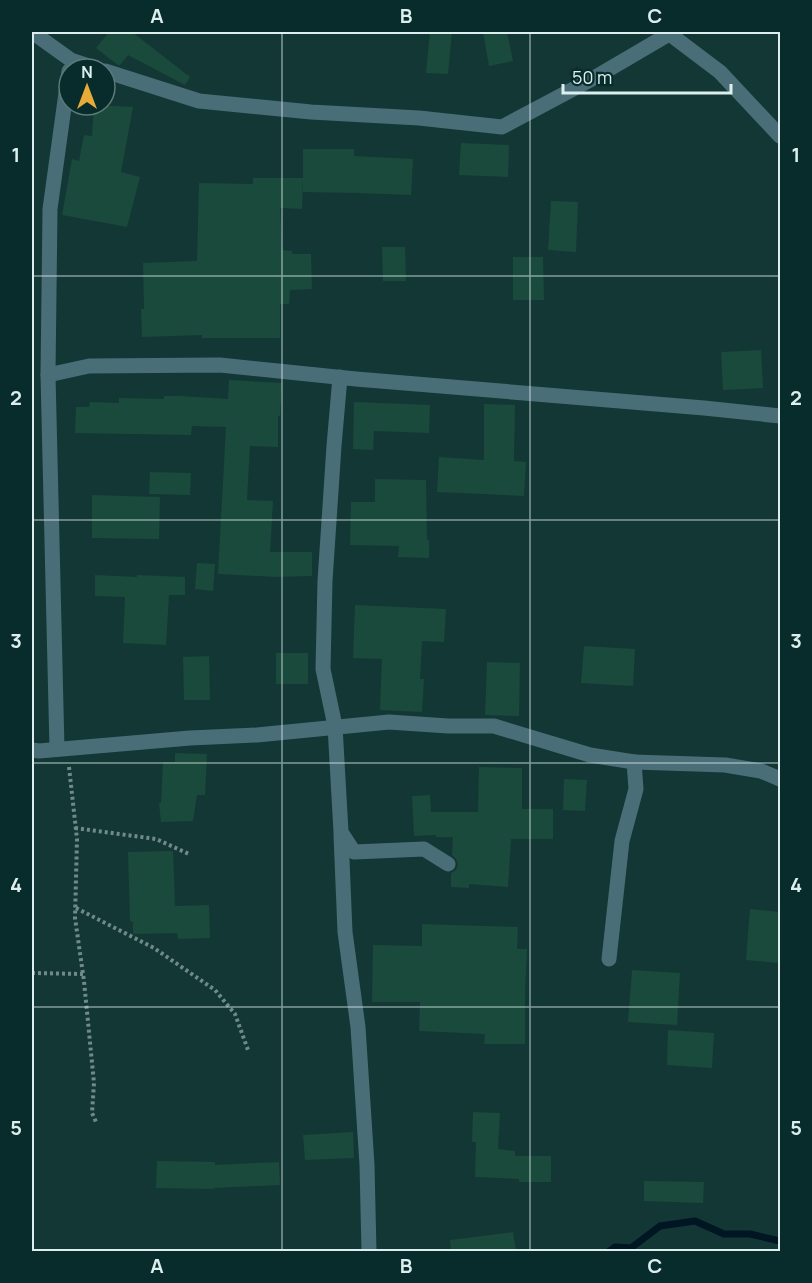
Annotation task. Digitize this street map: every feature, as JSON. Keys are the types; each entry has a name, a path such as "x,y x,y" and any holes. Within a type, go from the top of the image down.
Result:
{"street":[{"path":"32,32 59,57"},
{"path":"117,75 199,101 311,112 419,118 502,127 594,78 668,33 720,72 780,136"},
{"path":"62,749 48,375 50,209 63,117"},
{"path":"48,375 89,366 220,365 780,416"},
{"path":"340,377 325,581 323,669 335,726 345,932 358,1027 367,1165 369,1251"},
{"path":"32,750 257,735 389,722 494,726 590,754 634,762 725,765 761,771 780,778"},
{"path":"609,959 622,841 636,789 634,762"},
{"path":"341,832 354,852 424,849 448,864"}],"path":[{"path":"62,749 75,828 75,918 94,1083 92,1113 96,1122"},
{"path":"75,828 156,839 189,854"},
{"path":"76,908 154,948 215,990 235,1014 248,1050"},
{"path":"32,973 82,974"}],"building":[{"path":"109,32 132,32 190,77 185,85 128,55 118,65 117,57 108,57 96,48"},
{"path":"430,32 452,32 448,74 426,73"},
{"path":"483,32 507,32 513,61 489,66"},
{"path":"117,106 133,107 121,172 140,177 127,227 62,215 72,159 79,161 84,135 92,136 93,117 117,117"},
{"path":"461,143 509,145 508,177 459,175"},
{"path":"303,149 354,149 354,156 413,159 411,195 303,192"},
{"path":"253,178 303,178 302,209 280,208 282,250 292,251 292,254 311,254 312,289 290,290 289,304 280,304 280,338 202,338 202,335 142,337 143,263 197,261 199,183 253,184"},
{"path":"551,201 578,202 576,252 548,250"},
{"path":"382,247 405,247 406,281 383,281"},
{"path":"513,257 543,257 544,300 513,300"},
{"path":"761,350 763,388 723,390 721,352"},
{"path":"229,380 282,383 280,416 278,416 278,447 250,446 247,500 273,501 270,552 312,552 312,576 218,574 226,427 192,426 191,435 75,433 76,407 89,407 90,402 119,403 119,398 164,399 164,396 228,399"},
{"path":"354,402 430,405 429,433 374,431 373,450 353,449"},
{"path":"484,404 515,405 514,461 526,462 524,496 437,492 439,457 484,460"},
{"path":"150,472 191,473 190,495 149,494"},
{"path":"375,479 426,480 429,558 398,557 399,546 350,545 351,502 375,502"},
{"path":"92,495 160,497 159,539 92,538"},
{"path":"197,563 215,564 213,591 195,589"},
{"path":"95,575 185,577 185,595 169,595 166,645 123,643 125,597 95,596"},
{"path":"355,605 446,609 444,642 422,641 420,679 424,679 422,712 380,710 382,659 353,658"},
{"path":"584,646 635,649 633,686 581,683"},
{"path":"276,653 308,653 308,684 276,684"},
{"path":"209,656 210,700 184,700 183,657"},
{"path":"487,662 520,663 519,716 485,715"},
{"path":"175,753 207,754 205,795 197,795 193,821 161,822 159,803 161,803 163,762 175,762"},
{"path":"479,767 522,768 522,809 553,809 553,839 511,839 508,887 469,884 469,888 451,887 451,873 458,865 452,855 453,837 414,836 412,796 430,795 431,812 478,812"},
{"path":"564,779 587,780 585,811 563,810"},
{"path":"173,851 175,906 209,905 210,938 178,939 177,933 133,934 133,922 130,921 128,852"},
{"path":"750,909 780,912 780,963 746,960"},
{"path":"422,924 518,927 517,949 527,949 525,1044 484,1044 485,1034 419,1031 420,1002 372,1002 373,945 422,946"},
{"path":"632,970 680,973 677,1025 628,1022"},
{"path":"668,1030 714,1033 712,1068 667,1065"},
{"path":"473,1112 500,1113 498,1149 515,1151 515,1156 551,1156 551,1182 519,1182 519,1179 475,1177 476,1142 472,1142"},
{"path":"353,1132 354,1158 305,1160 303,1135"},
{"path":"157,1161 215,1162 215,1165 279,1162 280,1185 214,1189 156,1188"},
{"path":"644,1181 704,1182 703,1203 644,1201"},
{"path":"513,1232 516,1251 451,1251 450,1240"}],"waterway":[{"path":"608,1252 615,1247 631,1248 660,1226 695,1221 724,1234 750,1234 780,1241"}]}
